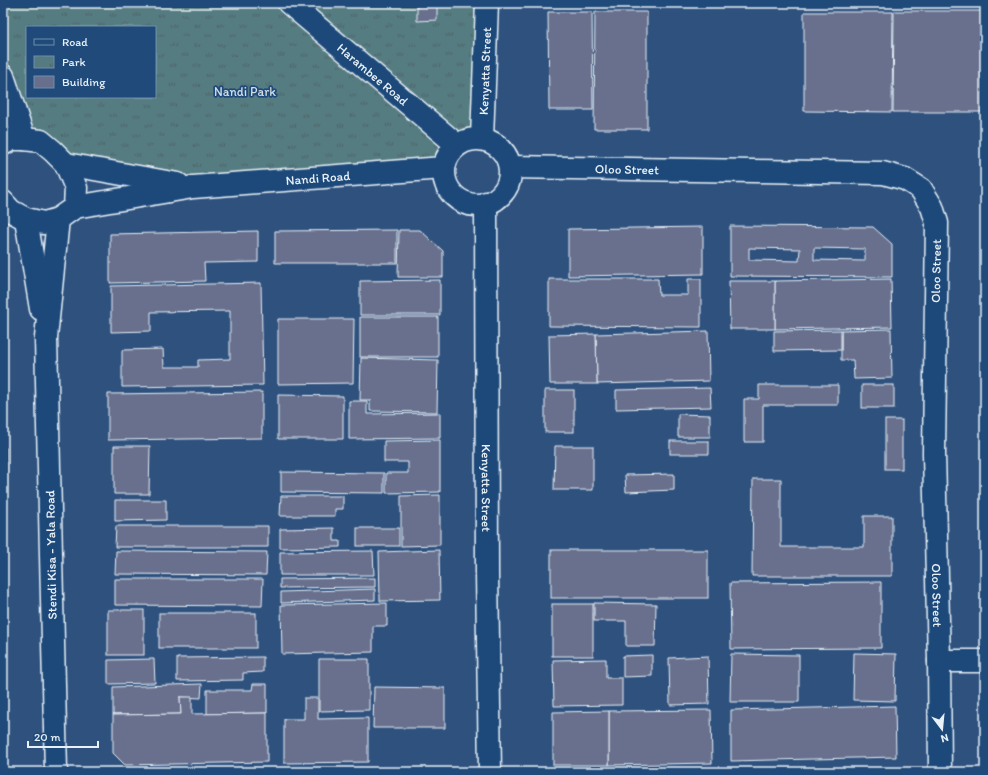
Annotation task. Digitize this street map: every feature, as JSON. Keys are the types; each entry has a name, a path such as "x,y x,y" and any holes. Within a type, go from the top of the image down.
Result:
{"main road":[{"name":"Harambee Road","path":"289,3 458,145"},
{"name":"Kenyatta Street","path":"482,139 487,3"},
{"path":"3,76 13,141 41,141 66,164"},
{"path":"474,138 492,142 501,148 507,157 510,167 510,176 502,194 495,200 486,204 475,205 465,203 455,197 448,189 444,179 443,168 448,155 458,145 465,140 474,138"},
{"name":"Nandi Road","path":"66,164 193,187"},
{"name":"Stendi Kisa - Yala Road","path":"46,338 66,213 76,188 66,164"},
{"name":"Oloo Street","path":"510,167 883,173 905,179 921,189 932,206 937,223 934,453 940,772"},
{"name":"Nandi Road","path":"26,219 44,223 66,213 193,187 443,168"},
{"path":"3,202 11,211 26,219"},
{"name":"Kenyatta Street","path":"486,204 486,574 490,772"},
{"name":"Stendi Kisa - Yala Road","path":"26,219 46,338 56,772"},
{"path":"939,661 985,661"}],"green space":[{"name":"Nandi Park","path":"3,3 484,3 478,133 463,137 450,145 439,166 191,182 67,160 23,135 3,73"}],"building":[{"path":"417,3 437,3 437,20 417,21"},
{"path":"894,11 985,11 985,112 893,112"},
{"path":"548,12 592,12 593,110 549,110"},
{"path":"595,12 647,12 647,129 594,129"},
{"path":"804,12 893,12 892,112 804,111"},
{"path":"730,226 873,227 892,244 892,277 730,276","holes":["749,248 800,249 799,261 749,260","814,248 865,249 865,261 814,260"]},
{"path":"703,227 703,274 568,276 568,229"},
{"path":"397,230 397,263 275,263 275,231"},
{"path":"399,230 420,230 443,251 443,277 398,277"},
{"path":"258,231 258,262 204,263 205,281 110,283 110,234"},
{"path":"549,279 658,279 659,295 688,295 688,279 701,279 701,327 549,326"},
{"path":"891,279 892,327 775,329 775,281"},
{"path":"440,280 440,315 360,315 360,281"},
{"path":"729,281 775,281 775,329 730,329"},
{"path":"261,283 263,385 122,387 122,350 163,349 164,367 198,367 198,360 230,359 230,311 151,312 151,331 111,332 111,286"},
{"path":"360,317 438,317 438,357 360,357"},
{"path":"278,319 354,319 353,383 278,384"},
{"path":"891,329 892,378 854,379 853,360 841,360 841,330"},
{"path":"841,330 841,350 774,351 774,331"},
{"path":"708,331 709,381 597,384 596,334"},
{"path":"596,334 597,384 550,384 549,335"},
{"path":"361,358 438,360 437,412 370,411 370,400 360,400"},
{"path":"759,385 838,385 838,405 763,405 763,442 744,442 744,399 759,399"},
{"path":"862,385 894,385 894,408 862,408"},
{"path":"710,388 711,407 616,409 616,390"},
{"path":"545,390 574,390 574,432 545,432"},
{"path":"262,392 262,438 108,440 108,394"},
{"path":"278,395 343,396 343,439 278,439"},
{"path":"349,401 367,401 367,414 440,413 440,438 349,439"},
{"path":"678,414 710,415 710,437 678,437"},
{"path":"885,420 902,420 902,469 885,469"},
{"path":"440,440 440,492 386,493 386,473 408,473 408,462 384,462 384,441"},
{"path":"670,441 709,441 709,454 670,454"},
{"path":"114,446 150,446 149,494 114,494"},
{"path":"555,446 593,446 593,490 554,490"},
{"path":"3,448 6,448 6,498 3,498"},
{"path":"281,472 384,473 384,493 281,492"},
{"path":"674,474 674,490 626,492 625,475"},
{"path":"753,479 781,479 781,547 864,547 864,516 892,516 892,576 752,576"},
{"path":"440,495 440,545 401,546 401,496"},
{"path":"281,496 343,496 343,509 335,509 335,516 280,516"},
{"path":"115,500 166,500 166,520 115,521"},
{"path":"116,526 268,526 268,547 115,547"},
{"path":"334,528 334,541 340,541 340,547 280,548 280,529"},
{"path":"357,528 399,528 399,546 357,546"},
{"path":"439,550 440,600 380,601 379,552"},
{"path":"551,550 708,550 708,598 551,598"},
{"path":"116,551 267,552 266,575 115,574"},
{"path":"373,551 374,575 280,575 280,552"},
{"path":"375,578 375,587 280,588 280,579"},
{"path":"115,579 263,579 262,606 115,605"},
{"path":"881,582 881,648 731,649 730,583"},
{"path":"375,589 375,600 281,603 281,592"},
{"path":"387,603 387,626 373,626 373,652 282,654 281,605"},
{"path":"594,603 656,604 655,646 626,646 626,621 594,621"},
{"path":"552,604 593,604 593,656 552,656"},
{"path":"108,610 144,610 144,655 108,655"},
{"path":"159,613 256,613 256,648 159,648"},
{"path":"854,653 896,654 895,701 853,700"},
{"path":"731,654 799,655 799,702 730,702"},
{"path":"652,655 652,676 623,677 623,656"},
{"path":"708,656 709,704 670,705 669,658"},
{"path":"263,657 263,672 243,673 243,680 177,681 177,658"},
{"path":"154,659 155,683 108,684 108,660"},
{"path":"319,659 369,659 369,710 319,711"},
{"path":"606,659 606,678 622,678 622,705 554,706 553,660"},
{"path":"202,684 201,698 180,697 181,714 113,715 113,687"},
{"path":"253,684 267,684 267,713 207,714 207,690 252,690"},
{"path":"374,687 445,688 445,728 373,728"},
{"path":"180,697 192,697 192,714 267,713 267,762 125,765 113,753 113,715 181,714"},
{"path":"304,698 318,698 318,719 368,718 368,762 284,763 284,719 304,719"},
{"path":"895,706 896,757 731,761 731,710"},
{"path":"711,710 712,763 609,765 609,711"},
{"path":"609,711 609,765 553,765 553,712"}]}
